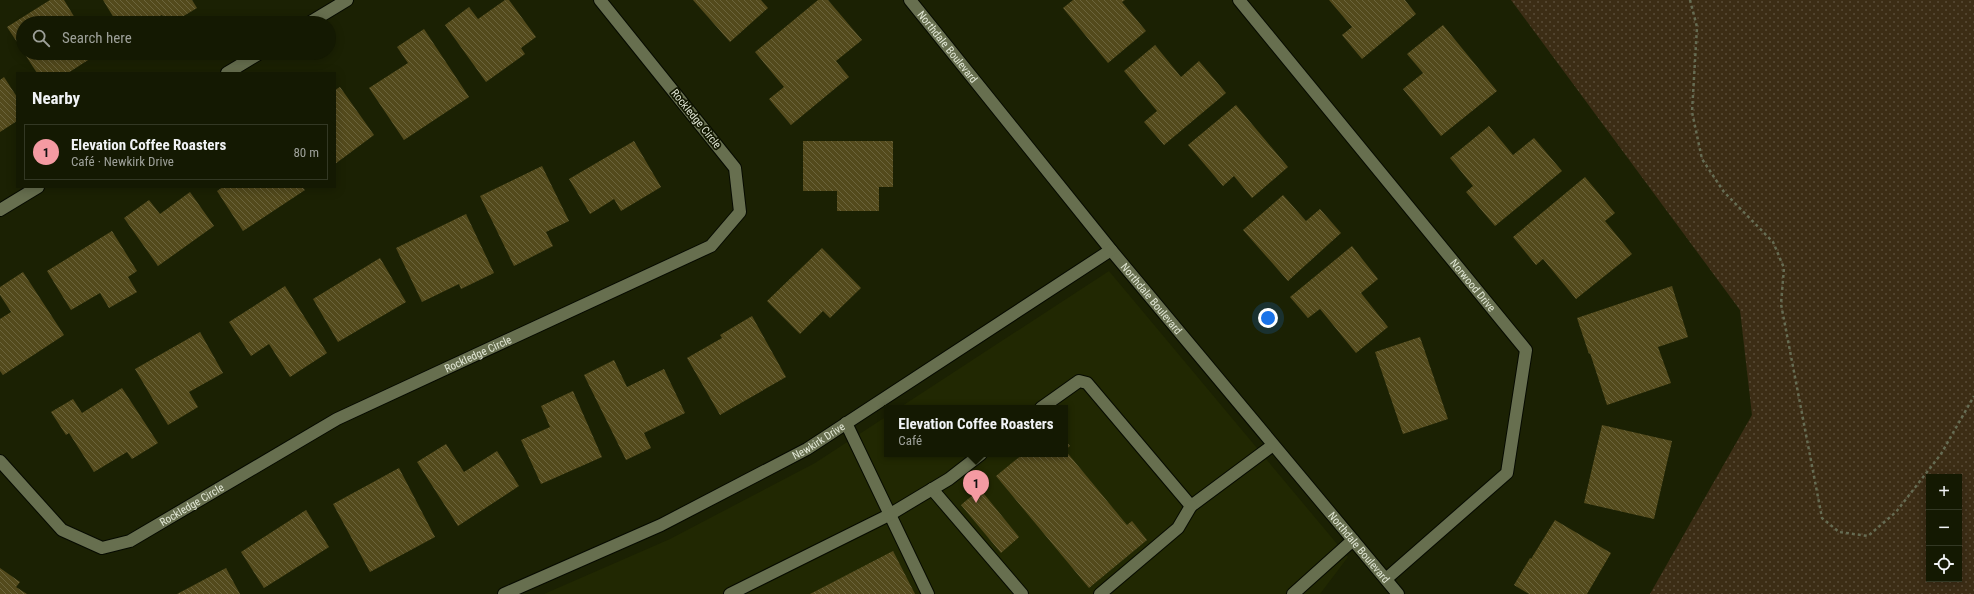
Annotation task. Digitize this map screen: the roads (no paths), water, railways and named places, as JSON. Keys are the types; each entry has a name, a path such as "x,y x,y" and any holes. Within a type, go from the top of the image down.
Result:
{"street":[{"path":"321,16 347,0"},
{"name":"Rockledge Circle","path":"0,460 62,530 102,548 130,541 337,419 710,246 740,212 735,168 600,0"},
{"name":"Northdale Boulevard","path":"910,0 1111,250 1398,594"},
{"name":"Norwood Drive","path":"1239,0 1526,350 1507,473 1386,579"},
{"path":"229,72 248,60"},
{"path":"0,210 36,188"},
{"name":"Newkirk Drive","path":"504,594 518,591 661,525 807,449 1111,250"},
{"path":"1045,405 1079,381 1087,383 1191,506"},
{"path":"846,423 928,594"},
{"path":"1100,594 1178,528 1191,506 1273,445"},
{"path":"730,594 889,515 932,489 977,457"},
{"path":"932,489 1022,594"},
{"path":"1292,594 1353,540"}],"place":[{"name":"Elevation Coffee Roasters","path":"976,503"}]}
